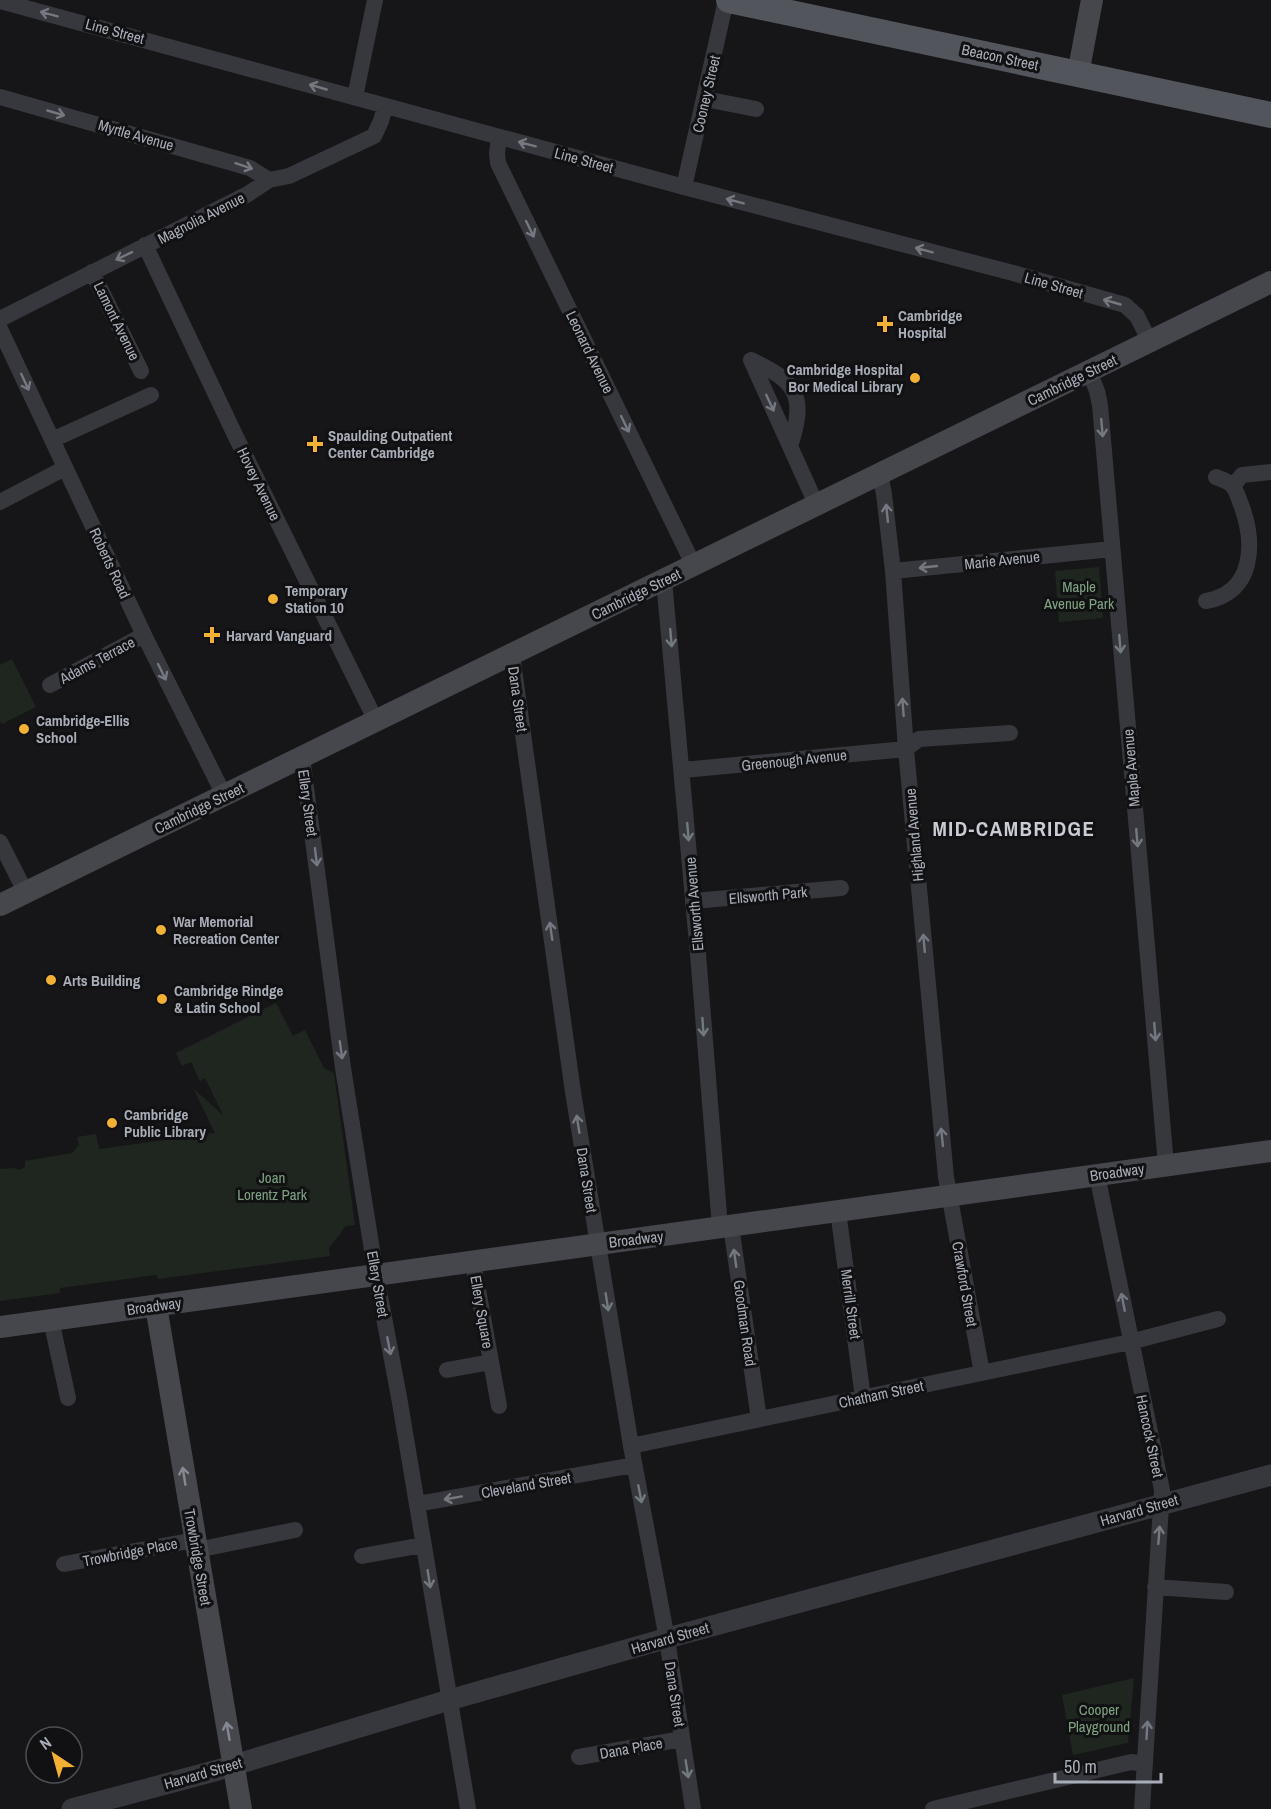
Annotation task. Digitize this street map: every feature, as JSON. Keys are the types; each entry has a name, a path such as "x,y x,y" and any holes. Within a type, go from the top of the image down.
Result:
{"main road":[{"name":"Beacon Street","path":"728,0 767,4 1271,115"},
{"path":"1078,74 1092,0"},
{"name":"Cambridge Street","path":"0,905 1271,282"},
{"name":"Broadway","path":"0,1327 1271,1151"},
{"name":"Trowbridge Street","path":"156,1306 241,1809"}],"street":[{"name":"Line Street","path":"0,0 684,188 1013,273 1125,305 1137,316 1150,342"},
{"path":"356,97 375,0"},
{"name":"Cooney Street","path":"684,188 728,0"},
{"name":"Myrtle Avenue","path":"0,97 250,168 269,180"},
{"path":"705,99 756,109"},
{"name":"Magnolia Avenue","path":"0,329 92,272 248,194 269,180 289,176 374,136 385,106"},
{"name":"Leonard Avenue","path":"499,136 498,163 694,566"},
{"name":"Hovey Avenue","path":"145,245 235,435 376,721"},
{"name":"Lamont Avenue","path":"92,272 141,371"},
{"name":"Roberts Road","path":"0,329 144,635 224,795"},
{"name":"Maple Avenue","path":"1089,372 1100,400 1166,1166"},
{"path":"52,440 151,395"},
{"path":"790,446 817,506"},
{"path":"0,502 66,468"},
{"path":"1233,486 1242,475 1271,472"},
{"name":"Highland Avenue","path":"880,475 893,571 906,749 949,1196"},
{"path":"1206,601 1228,594 1239,583 1248,567 1250,539 1245,514 1233,486 1215,477"},
{"name":"Marie Avenue","path":"893,571 1112,549"},
{"name":"Ellsworth Avenue","path":"664,580 725,1227"},
{"name":"Adams Terrace","path":"50,685 144,635"},
{"name":"Dana Street","path":"512,655 573,1092 634,1466 667,1639 693,1809"},
{"name":"Greenough Avenue","path":"683,770 906,749 919,739 1010,733"},
{"name":"Ellery Street","path":"302,757 343,1068 376,1275 468,1809"},
{"path":"0,842 26,893"},
{"name":"Ellsworth Park","path":"694,901 841,888"},
{"name":"Hancock Street","path":"1097,1175 1162,1490 1142,1809"},
{"name":"Crawford Street","path":"949,1196 982,1373"},
{"name":"Merrill Street","path":"838,1211 863,1398"},
{"name":"Goodman Road","path":"725,1227 759,1419"},
{"name":"Ellery Square","path":"473,1262 499,1406"},
{"name":"Chatham Street","path":"631,1446 1130,1342 1218,1319"},
{"path":"51,1320 68,1398"},
{"name":"Ellery Square","path":"447,1370 491,1362"},
{"name":"Cleveland Street","path":"417,1504 634,1466"},
{"name":"Harvard Street","path":"72,1809 667,1639 1271,1475"},
{"name":"Trowbridge Place","path":"64,1564 296,1530"},
{"path":"362,1556 423,1545"},
{"path":"1155,1587 1226,1592"},
{"name":"Dana Place","path":"579,1757 682,1740"},
{"path":"933,1809 1131,1762 1145,1764"}],"green space":[{"name":"Maple Avenue Park","path":"1099,567 1103,618 1059,622 1055,571"},
{"path":"12,659 36,707 2,724 0,721 0,665"},
{"name":"Joan Lorentz Park","path":"276,1003 293,1036 305,1030 324,1068 334,1073 355,1225 346,1226 329,1248 330,1256 158,1279 156,1275 60,1288 60,1293 0,1301 0,1169 20,1170 25,1167 25,1161 72,1153 79,1145 77,1137 96,1134 99,1149 215,1133 193,1088 223,1115 205,1078 200,1081 191,1062 182,1066 176,1053"},
{"name":"Cooper Playground","path":"1134,1678 1128,1743 1073,1755 1062,1695"}],"place":[{"name":"Cambridge Hospital","path":"885,324"},
{"name":"Cambridge Hospital Bor Medical Library","path":"915,378"},
{"name":"Spaulding Outpatient Center Cambridge","path":"315,444"},
{"name":"Temporary Station 10","path":"273,599"},
{"name":"Harvard Vanguard","path":"212,635"},
{"name":"Cambridge-Ellis School","path":"24,729"},
{"name":"War Memorial Recreation Center","path":"161,930"},
{"name":"Arts Building","path":"51,980"},
{"name":"Cambridge Rindge & Latin School","path":"162,999"},
{"name":"Cambridge Public Library","path":"112,1123"}],"district":[{"name":"MID-CAMBRIDGE","path":"1014,828"}]}
